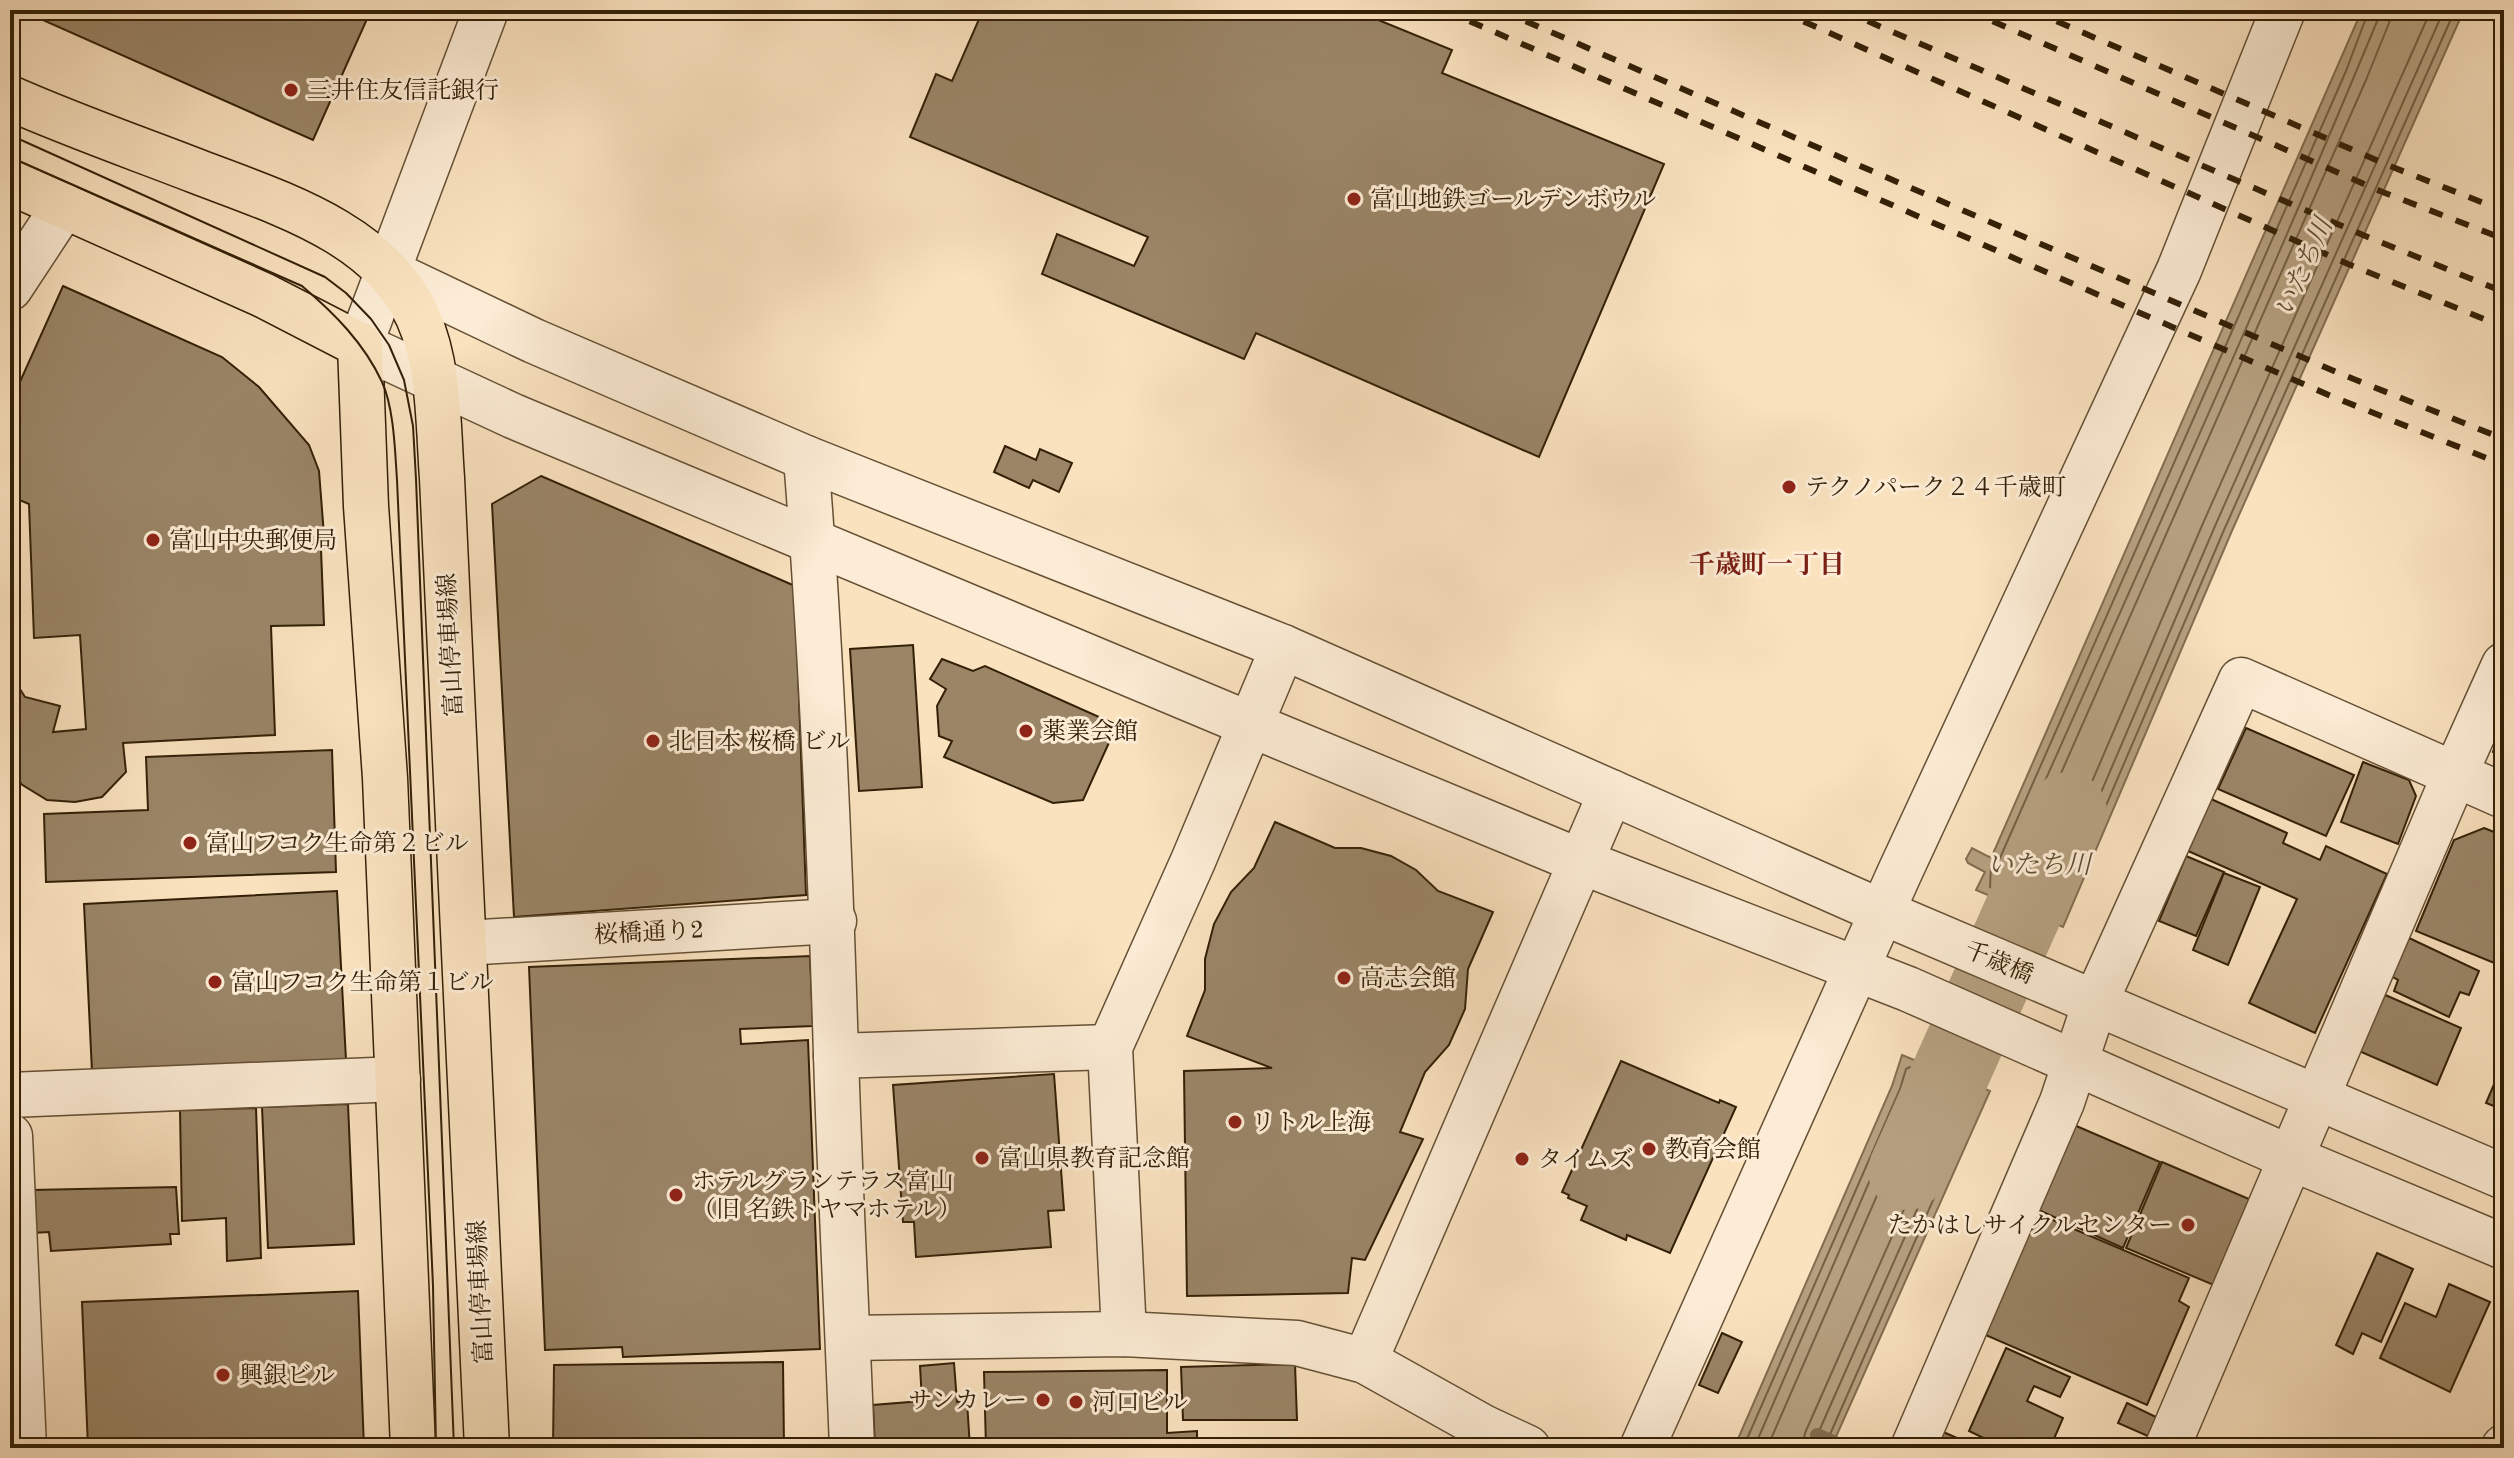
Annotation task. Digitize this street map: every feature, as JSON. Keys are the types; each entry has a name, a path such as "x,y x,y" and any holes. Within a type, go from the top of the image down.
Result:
{"main road":[{"name":"富山停車場線","path":"10,98 297,211 350,241 389,272 417,314 427,340 434,381 442,478 487,1448"},
{"path":"10,182 263,295 360,345 365,482 385,778 413,1448"}],"street":[{"path":"486,10 360,345 434,381 1249,724 1582,862 1857,967 2291,1158 2504,1247"},
{"path":"1642,1448 1882,912 2179,270 2283,10"},
{"path":"10,288 64,206"},
{"name":"千歳橋","path":"389,272 534,341 806,458 1283,647 1882,912 2504,1177"},
{"path":"806,458 834,921 836,1056 852,1448"},
{"path":"1124,1334 1110,1047 1283,647"},
{"path":"2167,1448 2504,665"},
{"path":"1913,1448 2062,1102 2060,1056 2084,999 2241,680 2504,796"},
{"path":"1365,1361 1611,792"},
{"name":"桜橋通り2","path":"465,943 834,921"},
{"path":"836,1056 1110,1047"},
{"path":"10,1095 398,1079"},
{"path":"10,1136 24,1448"},
{"path":"848,1338 1124,1334 1297,1343 1365,1361 1483,1427 1528,1448"}],"water":[{"name":"いたち川","path":"2362,10 2464,10 2231,533 2063,927 1976,890 1985,872 1966,859 1972,848 1992,856"},
{"path":"1902,1055 1990,1091 1831,1448 1734,1448 1892,1086"}],"building":[{"path":"28,10 371,10 313,140 27,13"},
{"name":"富山地鉄ゴールデンボウル","path":"983,10 1354,10 1452,50 1442,73 1664,164 1539,457 1256,333 1244,359 1042,274 1057,234 1134,266 1148,237 910,137 936,74 952,81"},
{"path":"63,286 222,357 259,387 309,445 319,471 325,548 321,549 324,625 271,626 275,735 123,743 126,772 102,797 75,802 47,800 21,784 14,767 11,710 11,685 20,689 25,697 60,706 53,732 86,729 80,635 34,638 29,504 10,496 10,404"},
{"path":"1005,446 1036,460 1040,449 1072,463 1059,492 1033,480 1029,488 994,472"},
{"name":"北日本 桜橋 ビル","path":"541,476 795,586 806,895 514,917 492,504"},
{"path":"913,645 922,787 859,791 850,649"},
{"name":"薬業会館","path":"942,659 973,671 985,666 1117,725 1083,800 1053,803 944,757 952,741 939,736 937,706 946,689 930,679"},
{"path":"2504,722 2504,756 2493,752"},
{"path":"2246,728 2354,775 2326,836 2218,789"},
{"name":"富山フコク生命第２ビル","path":"332,750 336,872 46,882 44,814 148,810 146,757"},
{"path":"2363,762 2409,780 2416,796 2398,844 2341,822"},
{"path":"2211,799 2287,833 2283,843 2320,860 2326,846 2387,874 2315,1033 2249,1003 2297,899 2188,851"},
{"path":"1275,822 1335,848 1361,848 1391,856 1416,870 1438,891 1493,912 1468,969 1465,1009 1449,1045 1425,1072 1400,1132 1423,1139 1365,1260 1352,1258 1348,1293 1187,1296 1184,1071 1272,1068 1187,1036 1205,990 1205,959 1214,924 1231,892 1254,868"},
{"path":"2484,828 2504,836 2504,967 2416,931 2454,840"},
{"path":"2186,856 2224,872 2196,936 2159,921"},
{"path":"2224,873 2260,887 2228,965 2193,950"},
{"name":"富山フコク生命第１ビル","path":"337,891 346,1060 92,1072 84,904"},
{"path":"2409,938 2479,971 2469,995 2460,992 2449,1017 2394,991 2398,980 2391,976"},
{"name":"ホテルグランテラス富山 （旧 名鉄トヤマホテル）","path":"810,956 813,1026 740,1029 741,1044 808,1040 820,1349 623,1357 622,1347 545,1350 529,967"},
{"path":"2383,994 2461,1028 2437,1085 2359,1051"},
{"name":"教育会館","path":"1621,1061 1719,1103 1720,1100 1736,1107 1670,1253 1627,1235 1626,1240 1581,1220 1587,1206 1562,1192"},
{"path":"2504,1061 2504,1110 2486,1103"},
{"path":"1054,1074 1064,1210 1048,1211 1051,1247 916,1257 914,1222 903,1222 893,1085"},
{"path":"348,1104 354,1244 268,1248 262,1107"},
{"path":"256,1108 261,1258 227,1261 226,1218 182,1221 180,1110"},
{"path":"2074,1125 2160,1162 2123,1248 2034,1208"},
{"name":"たかはしサイクルセンター","path":"2162,1162 2249,1199 2251,1203 2216,1286 2126,1248"},
{"path":"176,1187 179,1234 170,1234 171,1244 51,1251 49,1232 32,1233 32,1190"},
{"path":"2048,1218 2189,1278 2179,1301 2189,1307 2147,1405 1981,1333 2030,1221 2045,1227"},
{"path":"2377,1253 2413,1269 2381,1342 2362,1333 2353,1354 2336,1345"},
{"path":"2449,1284 2490,1302 2450,1392 2380,1358 2405,1303 2436,1317"},
{"name":"興銀ビル","path":"358,1291 364,1448 88,1448 82,1302"},
{"path":"1722,1333 1742,1342 1718,1393 1699,1385"},
{"path":"2006,1348 2070,1377 2060,1397 2034,1386 2027,1401 2063,1418 2050,1448 1990,1448 1992,1442 1969,1431"},
{"path":"783,1362 784,1448 553,1448 554,1365"},
{"path":"954,1363 957,1402 967,1401 970,1448 875,1448 873,1405 922,1401 920,1366"},
{"path":"1295,1364 1297,1420 1183,1420 1181,1367"},
{"name":"河口ビル","path":"1167,1370 1167,1433 1197,1431 1197,1448 986,1448 984,1372"},
{"path":"2127,1403 2158,1418 2150,1437 2118,1423"},
{"path":"1932,1427 1975,1446 1923,1448"}],"waterway":[{"name":"いたち川","path":"1907,1171 2068,811"},
{"path":"1817,1435 1846,1448"}],"tram line":[{"path":"10,135 325,277 371,319 389,345 404,380 413,426 416,479 454,1448"},
{"path":"10,157 302,286 337,318 357,342 375,368 386,392 397,480 433,1286 436,1448"}],"railway":[{"path":"1444,10 2331,396 2504,465"},
{"path":"1500,10 2341,374 2504,439"},
{"path":"1778,10 2348,264 2504,327"},
{"path":"1842,10 2363,235 2504,292"},
{"path":"1967,10 2380,191 2504,239"},
{"path":"2031,10 2390,166 2504,211"}],"place":[{"name":"三井住友信託銀行","path":"291,90"},
{"name":"富山地鉄ゴールデンボウル","path":"1354,199"},
{"name":"テクノパーク２４千歳町","path":"1789,487"},
{"name":"富山中央郵便局","path":"153,540"},
{"name":"薬業会館","path":"1026,731"},
{"name":"北日本 桜橋 ビル","path":"653,741"},
{"name":"富山フコク生命第２ビル","path":"190,843"},
{"name":"高志会館","path":"1344,978"},
{"name":"富山フコク生命第１ビル","path":"215,982"},
{"name":"リトル上海","path":"1235,1122"},
{"name":"教育会館","path":"1649,1149"},
{"name":"富山県教育記念館","path":"982,1158"},
{"name":"タイムズ","path":"1522,1159"},
{"name":"ホテルグランテラス富山 （旧 名鉄トヤマホテル）","path":"676,1195"},
{"name":"たかはしサイクルセンター","path":"2188,1225"},
{"name":"興銀ビル","path":"223,1375"},
{"name":"サンカレー","path":"1043,1400"},
{"name":"河口ビル","path":"1076,1402"}],"district":[{"name":"千歳町一丁目","path":"1767,564"}]}
